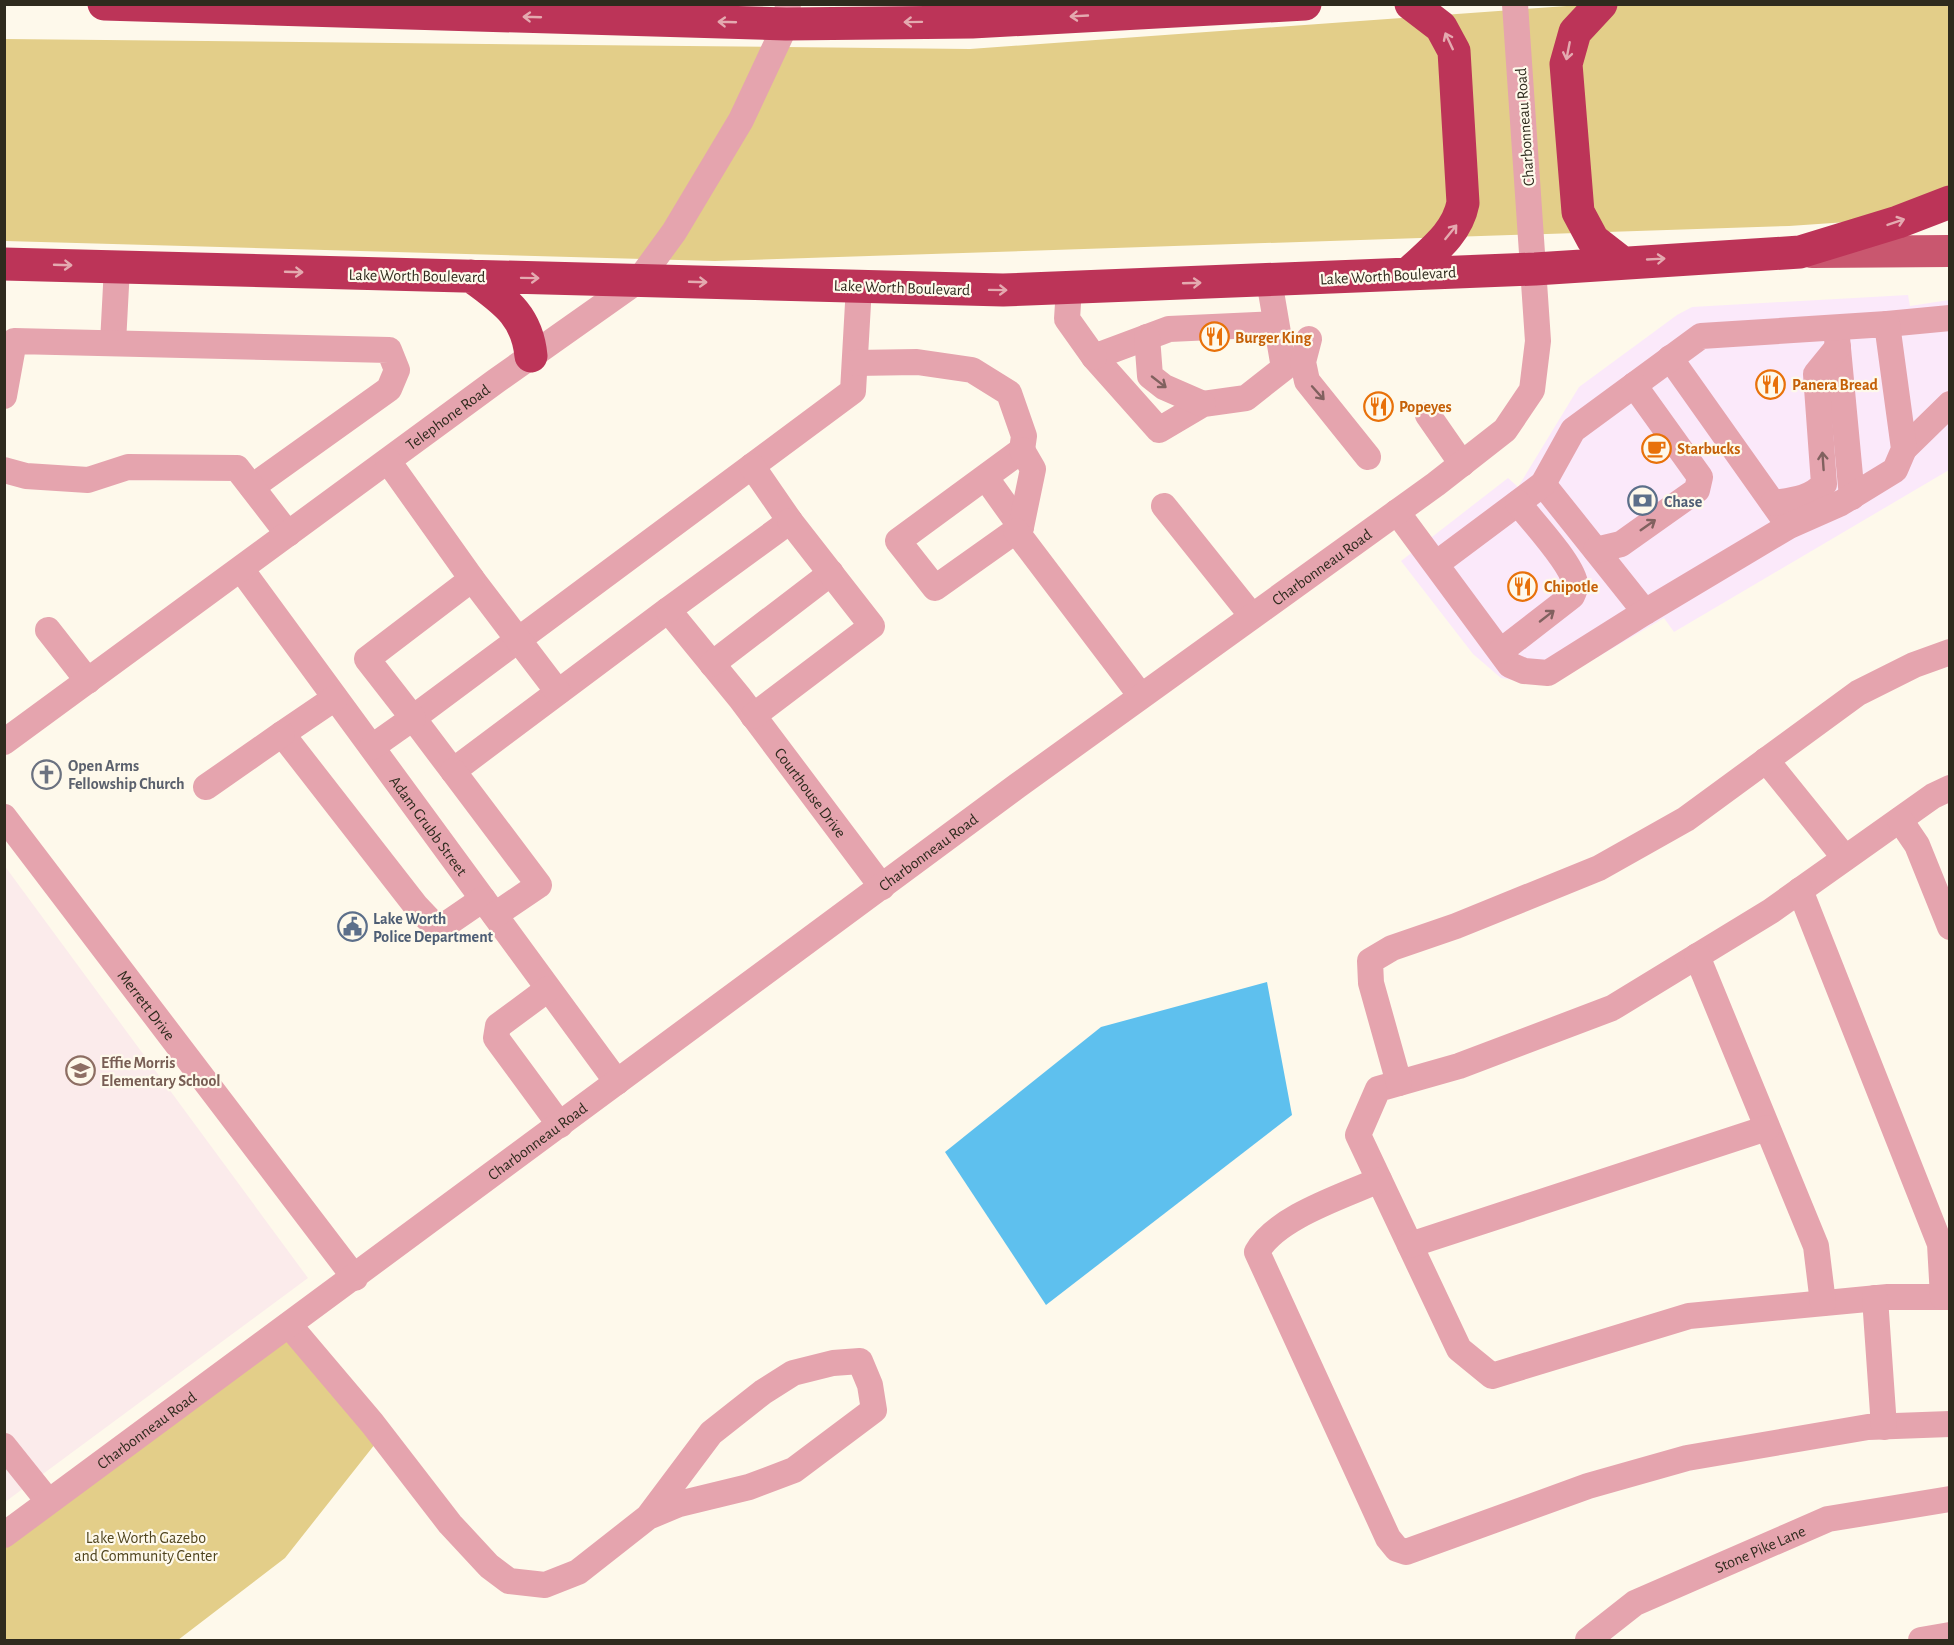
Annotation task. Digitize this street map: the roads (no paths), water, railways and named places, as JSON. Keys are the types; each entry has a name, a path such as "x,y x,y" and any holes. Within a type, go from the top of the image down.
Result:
{"highway":[{"path":"104,4 787,14 972,22 1305,4"},
{"path":"1410,273 1451,233 1458,222 1463,203 1451,43 1441,27 1411,4"},
{"path":"1601,4 1581,22 1570,41 1566,64 1578,212 1593,240 1620,261"},
{"name":"Lake Worth Boulevard","path":"4,264 1002,290 1069,288 1534,269 1620,261 1800,252 1888,225 1950,202"},
{"path":"471,276 503,300 517,316 529,334 531,356"}],"main road":[{"name":"Lake Worth Boulevard","path":"1800,252 1950,251"}],"street":[{"name":"Charbonneau Road","path":"4,1535 1141,696 1397,512 1505,430 1532,390 1538,341 1515,4"},
{"name":"Telephone Road","path":"4,742 531,356 639,280 674,232 722,153 762,78 787,14"},
{"path":"113,343 117,267"},
{"path":"1069,288 1067,319 1094,357 1159,430 1203,404 1246,398 1284,368 1269,280"},
{"path":"372,747 853,391 859,286"},
{"path":"1436,564 1543,484 1573,430 1701,336 1837,338 1887,324 1950,318"},
{"path":"1094,357 1169,329 1276,324"},
{"path":"1887,324 1904,449"},
{"path":"1147,337 1150,376 1164,387 1203,404"},
{"path":"1837,338 1852,497"},
{"path":"1773,503 1797,500 1815,494 1824,484 1816,374 1837,338"},
{"path":"1309,339 1303,362 1307,381 1368,457"},
{"path":"4,396 14,341 389,350 397,370 389,389 252,487"},
{"path":"1670,358 1790,526"},
{"path":"855,363 917,362 972,370 1009,393 1024,436 1022,450 1033,469 1018,529 935,588 898,541 1022,450"},
{"path":"1596,550 1621,544 1697,490 1700,477 1634,385"},
{"path":"1397,512 1510,665 1524,671 1548,673 1790,526 1852,497 1895,470 1904,449 1950,404"},
{"path":"1428,415 1462,464"},
{"path":"388,461 472,579 558,692"},
{"path":"746,707 872,626 790,520 752,466"},
{"path":"4,470 26,476 88,480 128,467 237,468 288,534"},
{"path":"986,478 1018,529 1141,696"},
{"path":"1543,484 1645,612"},
{"path":"1501,651 1572,596 1576,589 1568,567 1518,502"},
{"path":"1164,506 1252,616"},
{"path":"453,771 790,520"},
{"name":"Adam Grubb Street","path":"241,569 616,1082"},
{"path":"712,664 831,573"},
{"path":"282,734 434,925 448,923 539,885 367,659 472,579"},
{"name":"Courthouse Drive","path":"668,610 746,707 882,887"},
{"path":"48,630 88,681"},
{"path":"1399,1083 1371,983 1371,961 1392,948 1456,926 1599,868 1686,819 1858,693 1914,664 1950,652"},
{"path":"206,787 335,698"},
{"path":"1766,760 1845,858"},
{"path":"1800,890 1940,1244 1946,1297 1875,1298 1689,1316 1492,1376 1459,1349 1358,1135 1377,1089 1459,1066 1612,1008 1800,890 1933,796 1950,788"},
{"name":"Merrett Drive","path":"4,817 355,1278"},
{"path":"1899,820 1917,845 1950,927"},
{"path":"1697,956 1816,1246 1823,1303"},
{"path":"548,989 498,1026 496,1038 560,1125"},
{"path":"1410,1245 1767,1128"},
{"path":"1379,1180 1283,1225 1263,1241 1257,1252 1388,1538 1397,1550 1406,1552 1588,1486 1687,1458 1884,1427 1950,1424"},
{"path":"1875,1298 1884,1427"},
{"path":"289,1325 372,1423 450,1524 489,1566 509,1581 545,1585 579,1572 648,1517 711,1433 763,1392 793,1373 833,1364 861,1361 870,1385 874,1410 827,1446 794,1470 749,1487 679,1504 648,1517"},
{"path":"4,1446 48,1501"},
{"name":"Stone Pike Lane","path":"1588,1641 1635,1603 1828,1519 1950,1499"},
{"path":"1921,1641 1950,1635"}],"water":[{"path":"1267,982 1292,1115 1046,1305 945,1152 1101,1027"}],"place":[{"name":"Burger King","path":"1214,337"},
{"name":"Panera Bread","path":"1771,384"},
{"name":"Popeyes","path":"1378,406"},
{"name":"Starbucks","path":"1656,448"},
{"name":"Chase","path":"1643,501"},
{"name":"Chipotle","path":"1523,586"},
{"name":"Open Arms Fellowship Church","path":"47,774"},
{"name":"Lake Worth Police Department","path":"352,927"},
{"name":"Effie Morris Elementary School","path":"80,1071"}],"park label":[{"name":"Lake Worth Gazebo and Community Center","path":"146,1546"}]}
